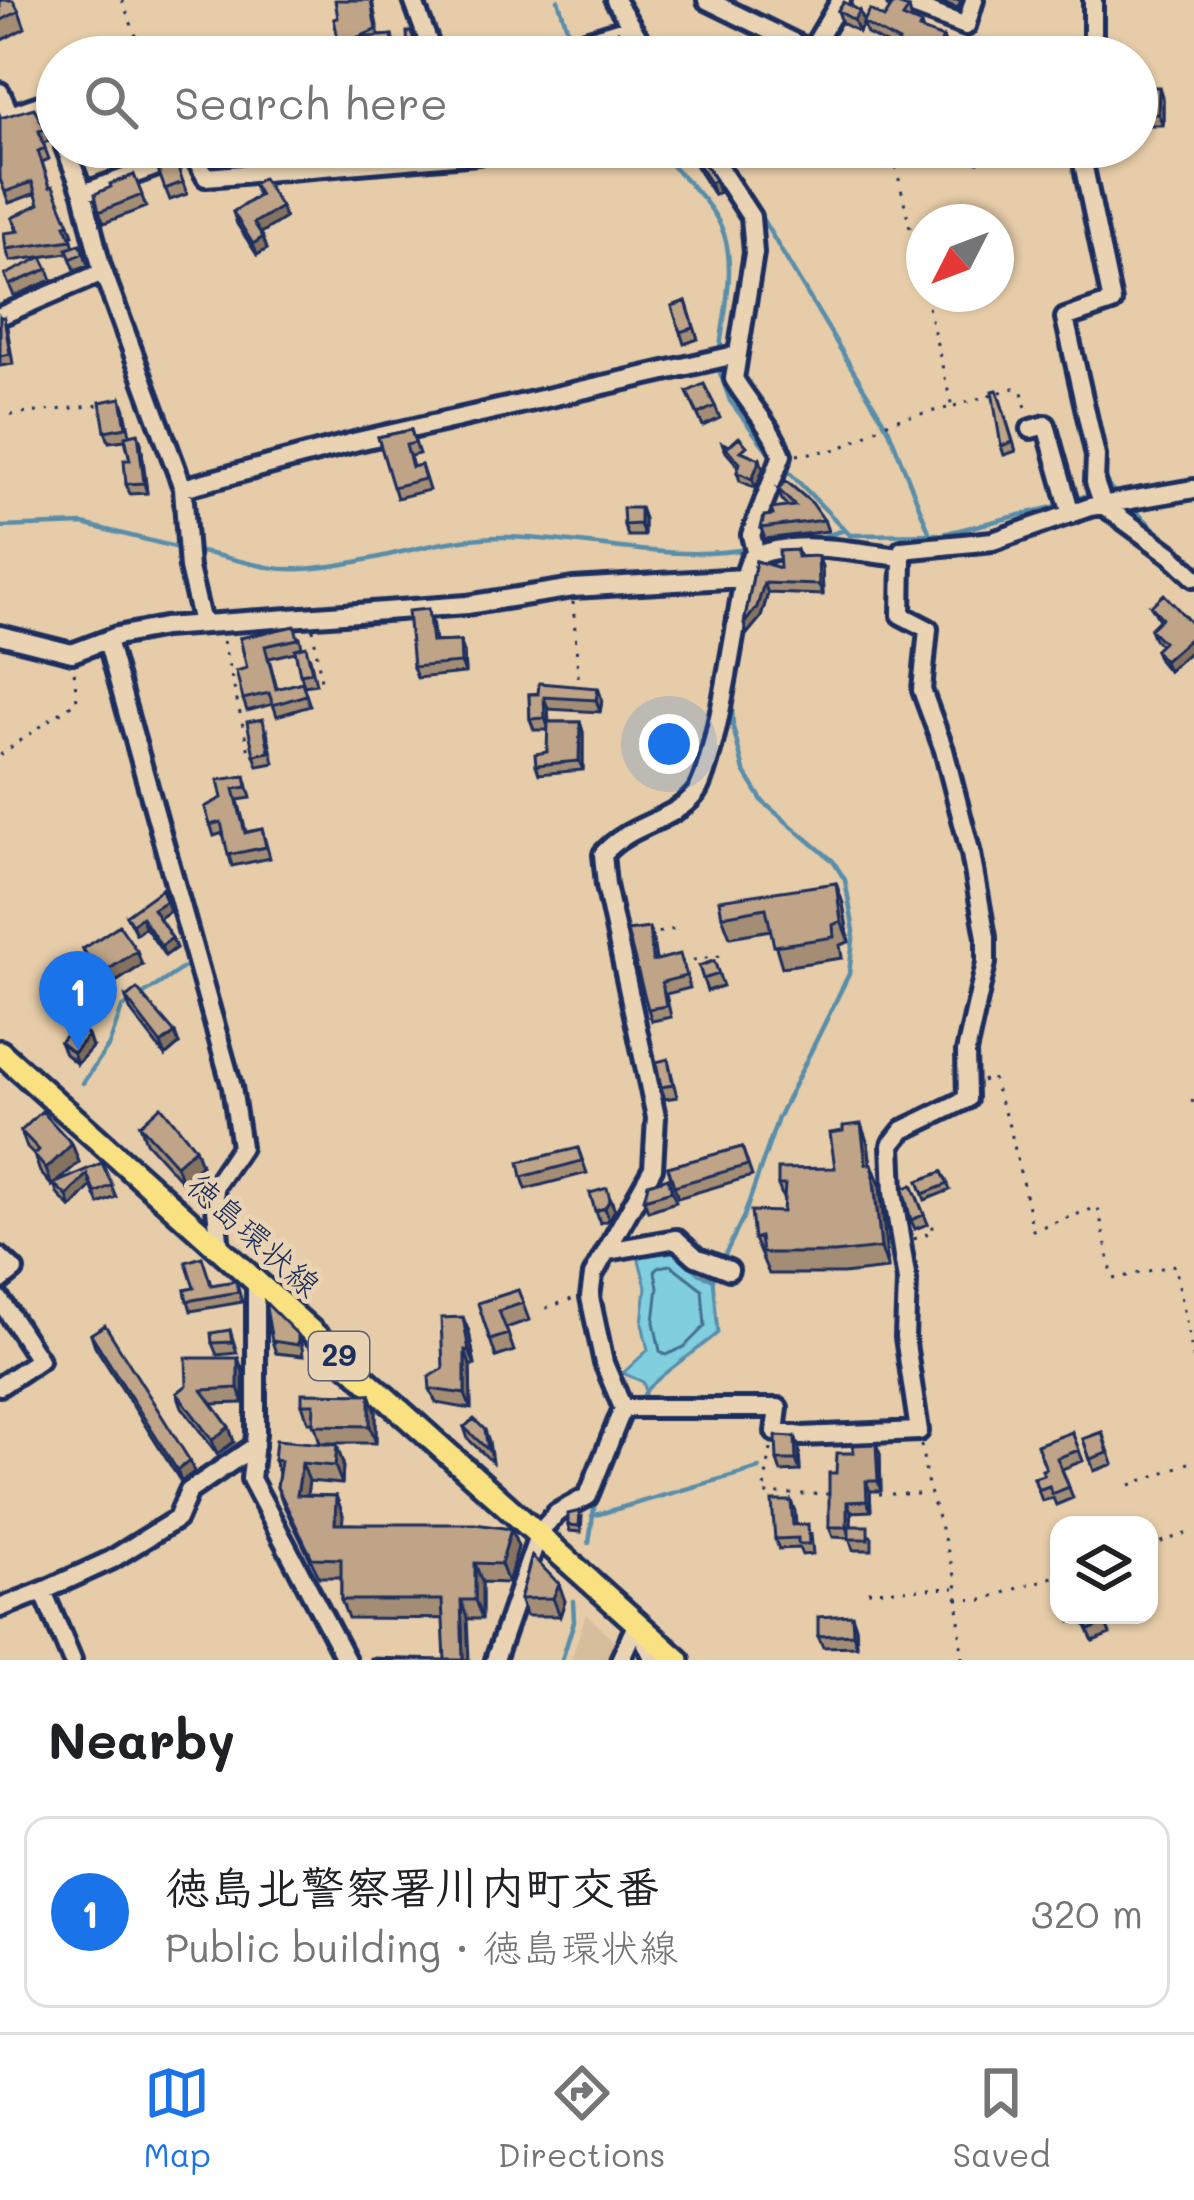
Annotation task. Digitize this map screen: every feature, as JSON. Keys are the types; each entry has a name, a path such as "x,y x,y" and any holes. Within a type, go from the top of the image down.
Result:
{"main road":[{"name":"徳島環状線","path":"0,1052 678,1660"}],"street":[{"path":"413,0 426,36"},
{"path":"615,0 637,36"},
{"path":"706,0 777,36"},
{"path":"822,36 841,0"},
{"path":"897,0 966,26 974,0"},
{"path":"1093,0 1093,36"},
{"path":"602,36 632,27"},
{"path":"0,92 5,117 36,106"},
{"path":"73,168 104,272 183,488 189,568 210,622"},
{"path":"83,194 153,168"},
{"path":"201,168 206,177 338,168"},
{"path":"495,1660 539,1533 557,1514 588,1496 622,1408 604,1364 590,1292 593,1275 646,1185 657,1149 656,1117 603,854 616,839 697,793 712,742 745,567 780,462 773,433 758,417 724,358 754,253 752,217 719,168"},
{"path":"1084,168 1112,302 1065,318 1096,456 1109,498 1194,577"},
{"path":"0,316 104,272"},
{"path":"183,488 358,441 724,358"},
{"path":"1031,429 1046,425 1069,508"},
{"path":"622,1408 778,1408 775,1432 802,1436 919,1431 905,1337 908,1281 891,1144 903,1130 967,1099 966,1052 986,963 986,937 944,750 922,691 928,629 901,616 902,550 993,541 1069,508 1109,498 1194,489"},
{"path":"754,549 826,549 902,557"},
{"path":"0,635 72,652 107,640 210,622 467,605 573,588 744,578"},
{"path":"107,640 232,1087 241,1147 214,1187 220,1250"},
{"path":"608,1251 676,1239 696,1257 729,1270"},
{"path":"0,1257 14,1270 0,1281"},
{"path":"256,1281 251,1479 346,1660"},
{"path":"0,1300 39,1360 0,1386"},
{"path":"0,1608 111,1560 177,1519 189,1491 255,1446"},
{"path":"43,1591 72,1660"},
{"path":"619,1660 637,1623"},
{"path":"637,1623 654,1660"}],"path":[{"path":"122,0 136,36"},
{"path":"961,36 966,26"},
{"path":"896,168 906,209"},
{"path":"930,312 952,407"},
{"path":"780,462 839,449 893,420 1014,388 1022,392 1031,429"},
{"path":"11,415 109,404"},
{"path":"573,588 580,691"},
{"path":"310,616 322,687"},
{"path":"210,622 250,756"},
{"path":"0,755 77,701 72,652"},
{"path":"618,940 675,929"},
{"path":"665,965 726,955"},
{"path":"968,1085 992,1077 1011,1132 1033,1230 1098,1207 1113,1279 1175,1265 1194,1361"},
{"path":"901,1246 934,1231 932,1224"},
{"path":"546,1308 590,1292"},
{"path":"919,1431 927,1481 956,1588 962,1660"},
{"path":"775,1432 763,1494 832,1494"},
{"path":"1130,1485 1194,1462"},
{"path":"855,1494 925,1495"},
{"path":"1158,1543 1194,1532"},
{"path":"957,1599 982,1600 1050,1578"},
{"path":"868,1592 956,1588"}],"shaded area":[{"path":"586,1614 635,1660 571,1660"}],"water":[{"path":"678,1252 698,1274 713,1279 718,1333 646,1391 643,1382 623,1373 648,1350 642,1323 646,1287 638,1256"}],"building":[{"path":"0,0 13,0 19,11 0,21"},
{"path":"335,0 371,0 376,30 361,36 338,36 334,19 338,18"},
{"path":"844,2 860,11 854,20 838,11"},
{"path":"894,3 909,8 903,17 938,36 888,36 863,23 870,10 884,18"},
{"path":"34,108 36,168 44,168 53,186 72,240 6,249 4,233 19,231 12,218 39,204 32,182 5,192 0,179 0,118"},
{"path":"157,168 178,168 183,182 165,189"},
{"path":"700,168 707,168 715,180 710,183"},
{"path":"134,175 142,195 99,212 95,194"},
{"path":"263,178 281,207 254,223 263,237 253,244 233,212 260,195 253,184"},
{"path":"81,244 83,253 71,259 67,249"},
{"path":"42,257 48,269 9,285 5,275"},
{"path":"686,301 694,328 680,332 672,306"},
{"path":"0,317 4,317 10,354 0,356"},
{"path":"704,384 715,406 698,414 687,392"},
{"path":"997,390 1013,442 1001,446 992,391"},
{"path":"121,398 126,427 105,431 100,402"},
{"path":"411,430 415,443 406,445 412,467 421,465 425,479 393,487 378,437"},
{"path":"138,433 144,483 126,484 124,460 130,460 125,436"},
{"path":"739,437 747,446 741,451 760,459 752,479 737,472 740,463 722,443 729,446"},
{"path":"786,481 824,520 761,528 764,516 773,515 771,509 795,506 778,489"},
{"path":"623,508 640,508 640,524 624,525"},
{"path":"797,550 797,557 818,556 819,585 764,583 757,607 744,624 756,561 780,568 779,551"},
{"path":"1164,594 1190,622 1194,619 1194,635 1164,661 1155,650 1163,642 1150,629 1162,618 1151,606"},
{"path":"428,609 432,642 460,641 461,663 413,667 408,611"},
{"path":"295,626 298,639 265,646 276,689 302,682 306,695 273,705 269,693 243,699 236,671 247,668 240,638"},
{"path":"306,646 312,672 300,674 295,649"},
{"path":"539,683 598,688 596,700 544,697 545,718 530,719 529,694 538,694"},
{"path":"263,719 269,752 254,755 247,722"},
{"path":"548,722 580,722 579,761 536,765 535,754 547,752"},
{"path":"245,776 247,787 234,789 245,833 262,829 266,847 228,855 221,822 210,825 205,807 222,798 218,780"},
{"path":"836,883 841,921 833,925 834,937 774,946 766,908 722,916 719,900"},
{"path":"162,889 166,901 153,909 172,938 161,946 142,917 132,924 126,915"},
{"path":"119,925 137,951 100,975 83,949"},
{"path":"649,928 653,961 680,954 686,976 662,982 666,1006 648,1009 627,931"},
{"path":"714,961 719,974 703,979 699,966"},
{"path":"137,989 175,1033 161,1044 126,998"},
{"path":"75,1025 88,1035 73,1053 60,1042"},
{"path":"668,1059 673,1085 661,1087 656,1062"},
{"path":"161,1106 195,1148 176,1165 140,1125"},
{"path":"42,1111 72,1144 46,1169 34,1155 39,1150 21,1131"},
{"path":"861,1124 866,1164 872,1164 881,1248 762,1253 760,1237 754,1239 751,1211 783,1212 785,1185 778,1185 778,1169 835,1168 830,1133"},
{"path":"742,1147 748,1165 674,1186 668,1167"},
{"path":"578,1148 582,1161 522,1177 519,1162"},
{"path":"102,1163 112,1185 95,1193 87,1174 67,1196 54,1184"},
{"path":"942,1172 948,1184 923,1194 918,1181"},
{"path":"668,1178 672,1191 644,1199 648,1184"},
{"path":"912,1185 924,1215 911,1220 903,1189"},
{"path":"607,1188 610,1199 605,1208 595,1211 590,1193"},
{"path":"202,1257 211,1285 236,1281 238,1292 187,1301 185,1290 194,1288 186,1262"},
{"path":"518,1290 523,1303 499,1311 508,1334 490,1340 478,1303"},
{"path":"265,1302 298,1335 298,1345 272,1341"},
{"path":"463,1317 469,1351 465,1350 465,1394 430,1389 429,1377 443,1369 441,1318"},
{"path":"105,1325 190,1461 177,1470 91,1334"},
{"path":"230,1330 232,1342 212,1343 211,1333"},
{"path":"186,1358 238,1358 238,1388 202,1390 229,1427 212,1440 177,1393 187,1385"},
{"path":"302,1393 370,1394 370,1426 313,1425 314,1404 302,1404"},
{"path":"474,1419 485,1430 488,1450 464,1427"},
{"path":"1072,1432 1079,1450 1057,1458 1069,1487 1052,1494 1049,1486 1038,1490 1034,1478 1046,1469 1037,1445"},
{"path":"1102,1432 1108,1453 1090,1459 1083,1439"},
{"path":"776,1436 795,1437 796,1460 777,1460"},
{"path":"276,1440 337,1445 335,1466 302,1463 297,1495 336,1496 335,1524 475,1524 511,1529 501,1564 475,1563 475,1600 461,1600 463,1660 445,1660 442,1600 341,1600 341,1559 312,1558 277,1487 281,1461 274,1460"},
{"path":"876,1444 878,1481 866,1481 867,1501 847,1502 847,1527 829,1527 829,1473 836,1473 837,1453 854,1453 853,1445"},
{"path":"772,1501 791,1501 793,1525 808,1524 809,1544 798,1544 798,1538 775,1539"},
{"path":"580,1511 579,1526 568,1525 568,1514"},
{"path":"849,1526 868,1526 868,1539 849,1539"},
{"path":"532,1556 559,1584 553,1598 520,1599"},
{"path":"852,1615 853,1634 818,1636 818,1617"}],"waterway":[{"path":"558,0 570,36"},
{"path":"627,0 649,36"},
{"path":"674,168 703,199 724,234 729,279 719,355"},
{"path":"732,168 889,430 930,534"},
{"path":"718,367 730,401 773,458"},
{"path":"1103,462 1108,486"},
{"path":"782,465 850,535 943,534 1061,505"},
{"path":"1072,501 1108,486 1120,497"},
{"path":"1128,504 1190,562"},
{"path":"0,527 83,524 183,549"},
{"path":"811,540 845,530"},
{"path":"194,551 289,569 479,538 535,538 659,552 752,548"},
{"path":"713,1279 744,1216 778,1118 849,974 854,931 845,880 833,861 763,802 744,771 733,727 731,692"},
{"path":"141,996 189,964"},
{"path":"83,1083 109,1045 122,1008 131,1002"},
{"path":"639,1404 646,1391"},
{"path":"616,1446 634,1414"},
{"path":"592,1516 759,1468"},
{"path":"589,1543 596,1495"},
{"path":"562,1660 574,1621 573,1601"}],"place":[{"name":"徳島北警察署川内町交番","path":"78,1050"}]}
